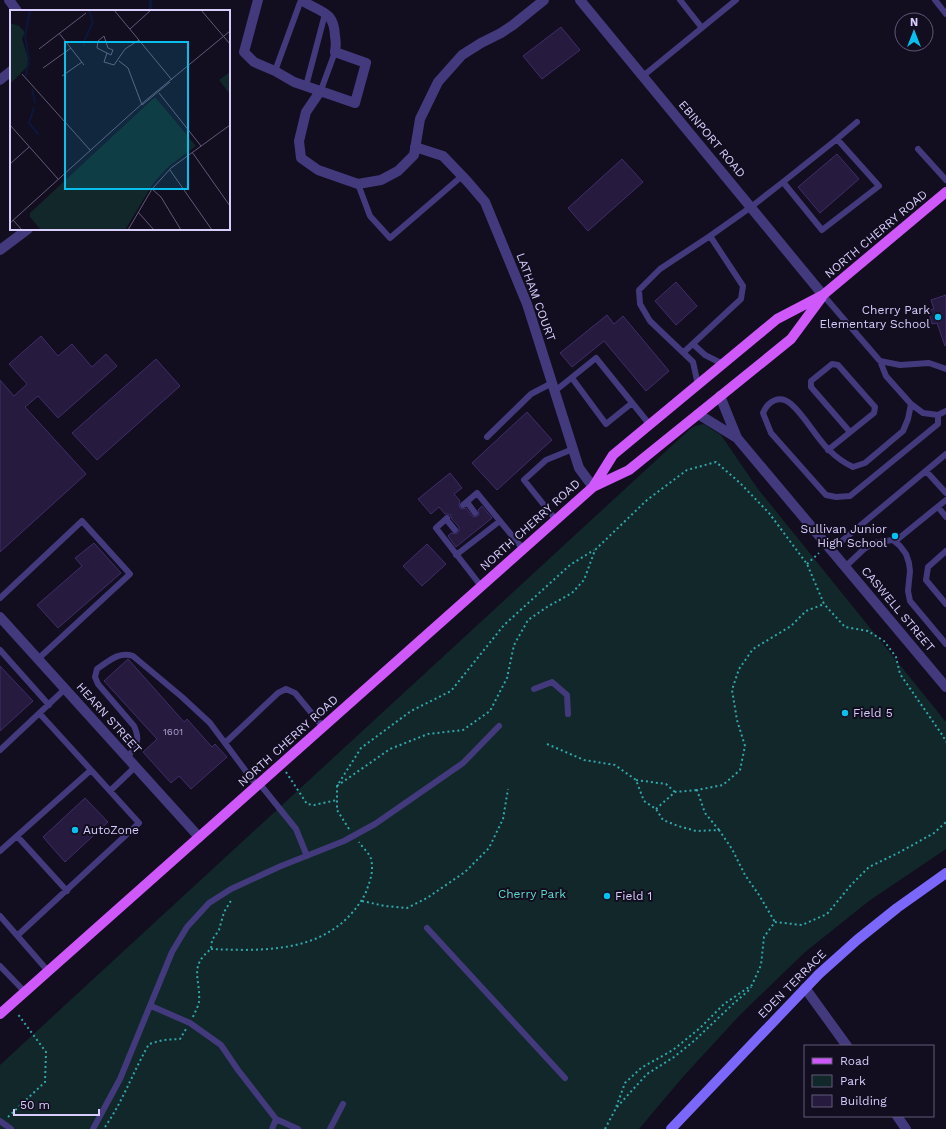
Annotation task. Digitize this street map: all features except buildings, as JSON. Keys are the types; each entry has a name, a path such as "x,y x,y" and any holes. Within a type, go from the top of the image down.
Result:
{"main road":[{"name":"NORTH CHERRY ROAD","path":"593,487 613,454 777,319 823,295 946,192"},
{"name":"NORTH CHERRY ROAD","path":"0,1014 593,487 629,470 791,339 823,295"}],"street":[{"path":"8,0 16,10"},
{"path":"258,0 244,52 254,62 275,71 294,82 321,90 355,103 366,63 335,52 335,26 330,17 303,0"},
{"path":"321,90 306,112 299,141 302,158 318,170 358,184 382,180 398,171 414,155 420,119 438,82 462,55 513,25 544,0"},
{"name":"EBINPORT ROAD","path":"580,0 823,295"},
{"path":"0,80 10,72"},
{"name":"LATHAM COURT","path":"415,147 443,156 485,202 527,304 579,468 593,487"},
{"path":"0,250 27,230"},
{"name":"CASWELL STREET","path":"720,396 737,438 946,687"},
{"name":"CASWELL STREET","path":"698,414 737,438"},
{"name":"HEARN STREET","path":"0,617 199,837"},
{"name":"EDEN TERRACE","path":"671,1129 819,974 857,940 897,908 946,873"},
{"path":"805,988 846,1045"},
{"path":"898,1117 906,1129"}],"lane":[{"path":"275,71 303,0"},
{"path":"680,0 702,28"},
{"path":"643,76 736,0"},
{"path":"935,0 946,14"},
{"path":"306,86 325,14"},
{"path":"321,90 335,52"},
{"path":"698,384 693,362 650,320 640,304 639,290 660,269 751,207 857,122"},
{"path":"783,182 822,230 879,186 837,139"},
{"path":"918,149 946,180"},
{"path":"358,184 370,216 390,238 462,176"},
{"path":"684,352 741,299 743,286 710,236"},
{"path":"823,295 880,361 886,376 911,404 923,413 938,415 946,411"},
{"path":"692,344 705,355 723,364"},
{"path":"487,437 531,394 553,387 572,378 596,358 650,425"},
{"path":"880,361 900,365 929,363 946,369"},
{"path":"828,450 874,413 875,407 838,365 832,364 811,381 812,387 850,432"},
{"path":"572,378 606,424 632,403"},
{"path":"911,404 908,419 903,431 865,463 853,467 846,464 828,450 791,403 781,398 772,400 765,406 762,413 771,433 826,495 836,497 850,496 938,424 938,415"},
{"path":"556,520 524,480 546,460 573,449"},
{"path":"829,548 868,520 946,454"},
{"path":"926,471 946,493"},
{"path":"475,512 465,504 477,493 523,549"},
{"path":"845,567 864,549 874,544 898,539 946,500"},
{"path":"938,507 946,516"},
{"path":"455,530 447,518 436,528 481,586"},
{"path":"0,598 82,521 130,574 38,659"},
{"path":"456,555 466,543 476,535 489,530 500,521"},
{"path":"484,524 489,530"},
{"path":"893,540 906,554 909,563 910,572 908,591 910,601 946,644"},
{"path":"946,551 928,567 926,580 946,604"},
{"path":"0,650 50,704"},
{"path":"127,758 137,745 138,734 134,726 98,684 95,677 97,669 117,656 126,653 133,656 210,723 296,829 307,856"},
{"path":"534,689 552,682 567,695 568,714"},
{"path":"225,743 278,693 286,689 295,693 323,727"},
{"path":"0,750 65,690"},
{"path":"18,935 139,823 40,714"},
{"path":"93,1129 120,1079 172,952 187,927 209,903 231,889 354,836 375,824 463,763 499,726"},
{"path":"110,791 135,767"},
{"path":"0,851 91,770"},
{"path":"17,836 67,891"},
{"path":"0,916 48,971"},
{"path":"427,928 565,1078"},
{"path":"1,970 25,992"},
{"path":"151,1006 190,1023 221,1045 238,1070 276,1119 298,1129"},
{"path":"330,1129 344,1104"},
{"path":"272,1129 276,1119"},
{"path":"1,1122 11,1129"}],"path":[{"path":"211,949 251,951 285,948 312,941 342,924 362,901 372,877 371,858 337,810 338,786 361,748 411,711 451,691 504,625 570,565 595,550 647,500 687,470 716,462 769,512 806,564 824,604 845,627 868,631 884,641 896,657 900,674 946,742"},
{"path":"806,564 829,548"},
{"path":"338,786 390,749 428,734 463,730 490,711 507,678 514,645 528,620 547,606 572,593 584,580 595,550"},
{"path":"656,809 675,792 723,785 740,770 745,746 737,720 732,690 740,669 753,649 791,626 806,611 824,604"},
{"path":"547,744 584,760 615,765 636,780 666,784 675,792"},
{"path":"280,765 307,804 314,805 337,800"},
{"path":"636,780 644,801 656,809 663,820 696,831 719,830"},
{"path":"362,901 385,906 408,908 427,898 465,872 489,848 503,819 508,789"},
{"path":"697,790 705,813 732,849 745,875 775,922"},
{"path":"775,922 802,925 827,914 851,885 869,867 934,833 946,822"},
{"path":"615,1110 647,1074 674,1057 694,1041 732,1004 748,992 761,965 764,937 775,922"},
{"path":"605,1129 615,1110 626,1083 641,1068 673,1050 700,1028 724,1004 752,985"},
{"path":"1,1122 45,1082 46,1052 10,1004"}],"green space":[{"name":"Cherry Park","path":"704,424 721,435 758,489 946,722 946,849 869,901 804,953 739,1016 682,1078 639,1129 0,1129 0,1065 690,429"}],"waterway":[{"path":"150,10 151,0"}],"place":[{"name":"Cherry Park Elementary School","path":"938,317"},
{"name":"Sullivan Junior High School","path":"895,536"},
{"name":"Field 5","path":"845,713"},
{"name":"AutoZone","path":"75,830"},
{"name":"Field 1","path":"607,896"}]}
